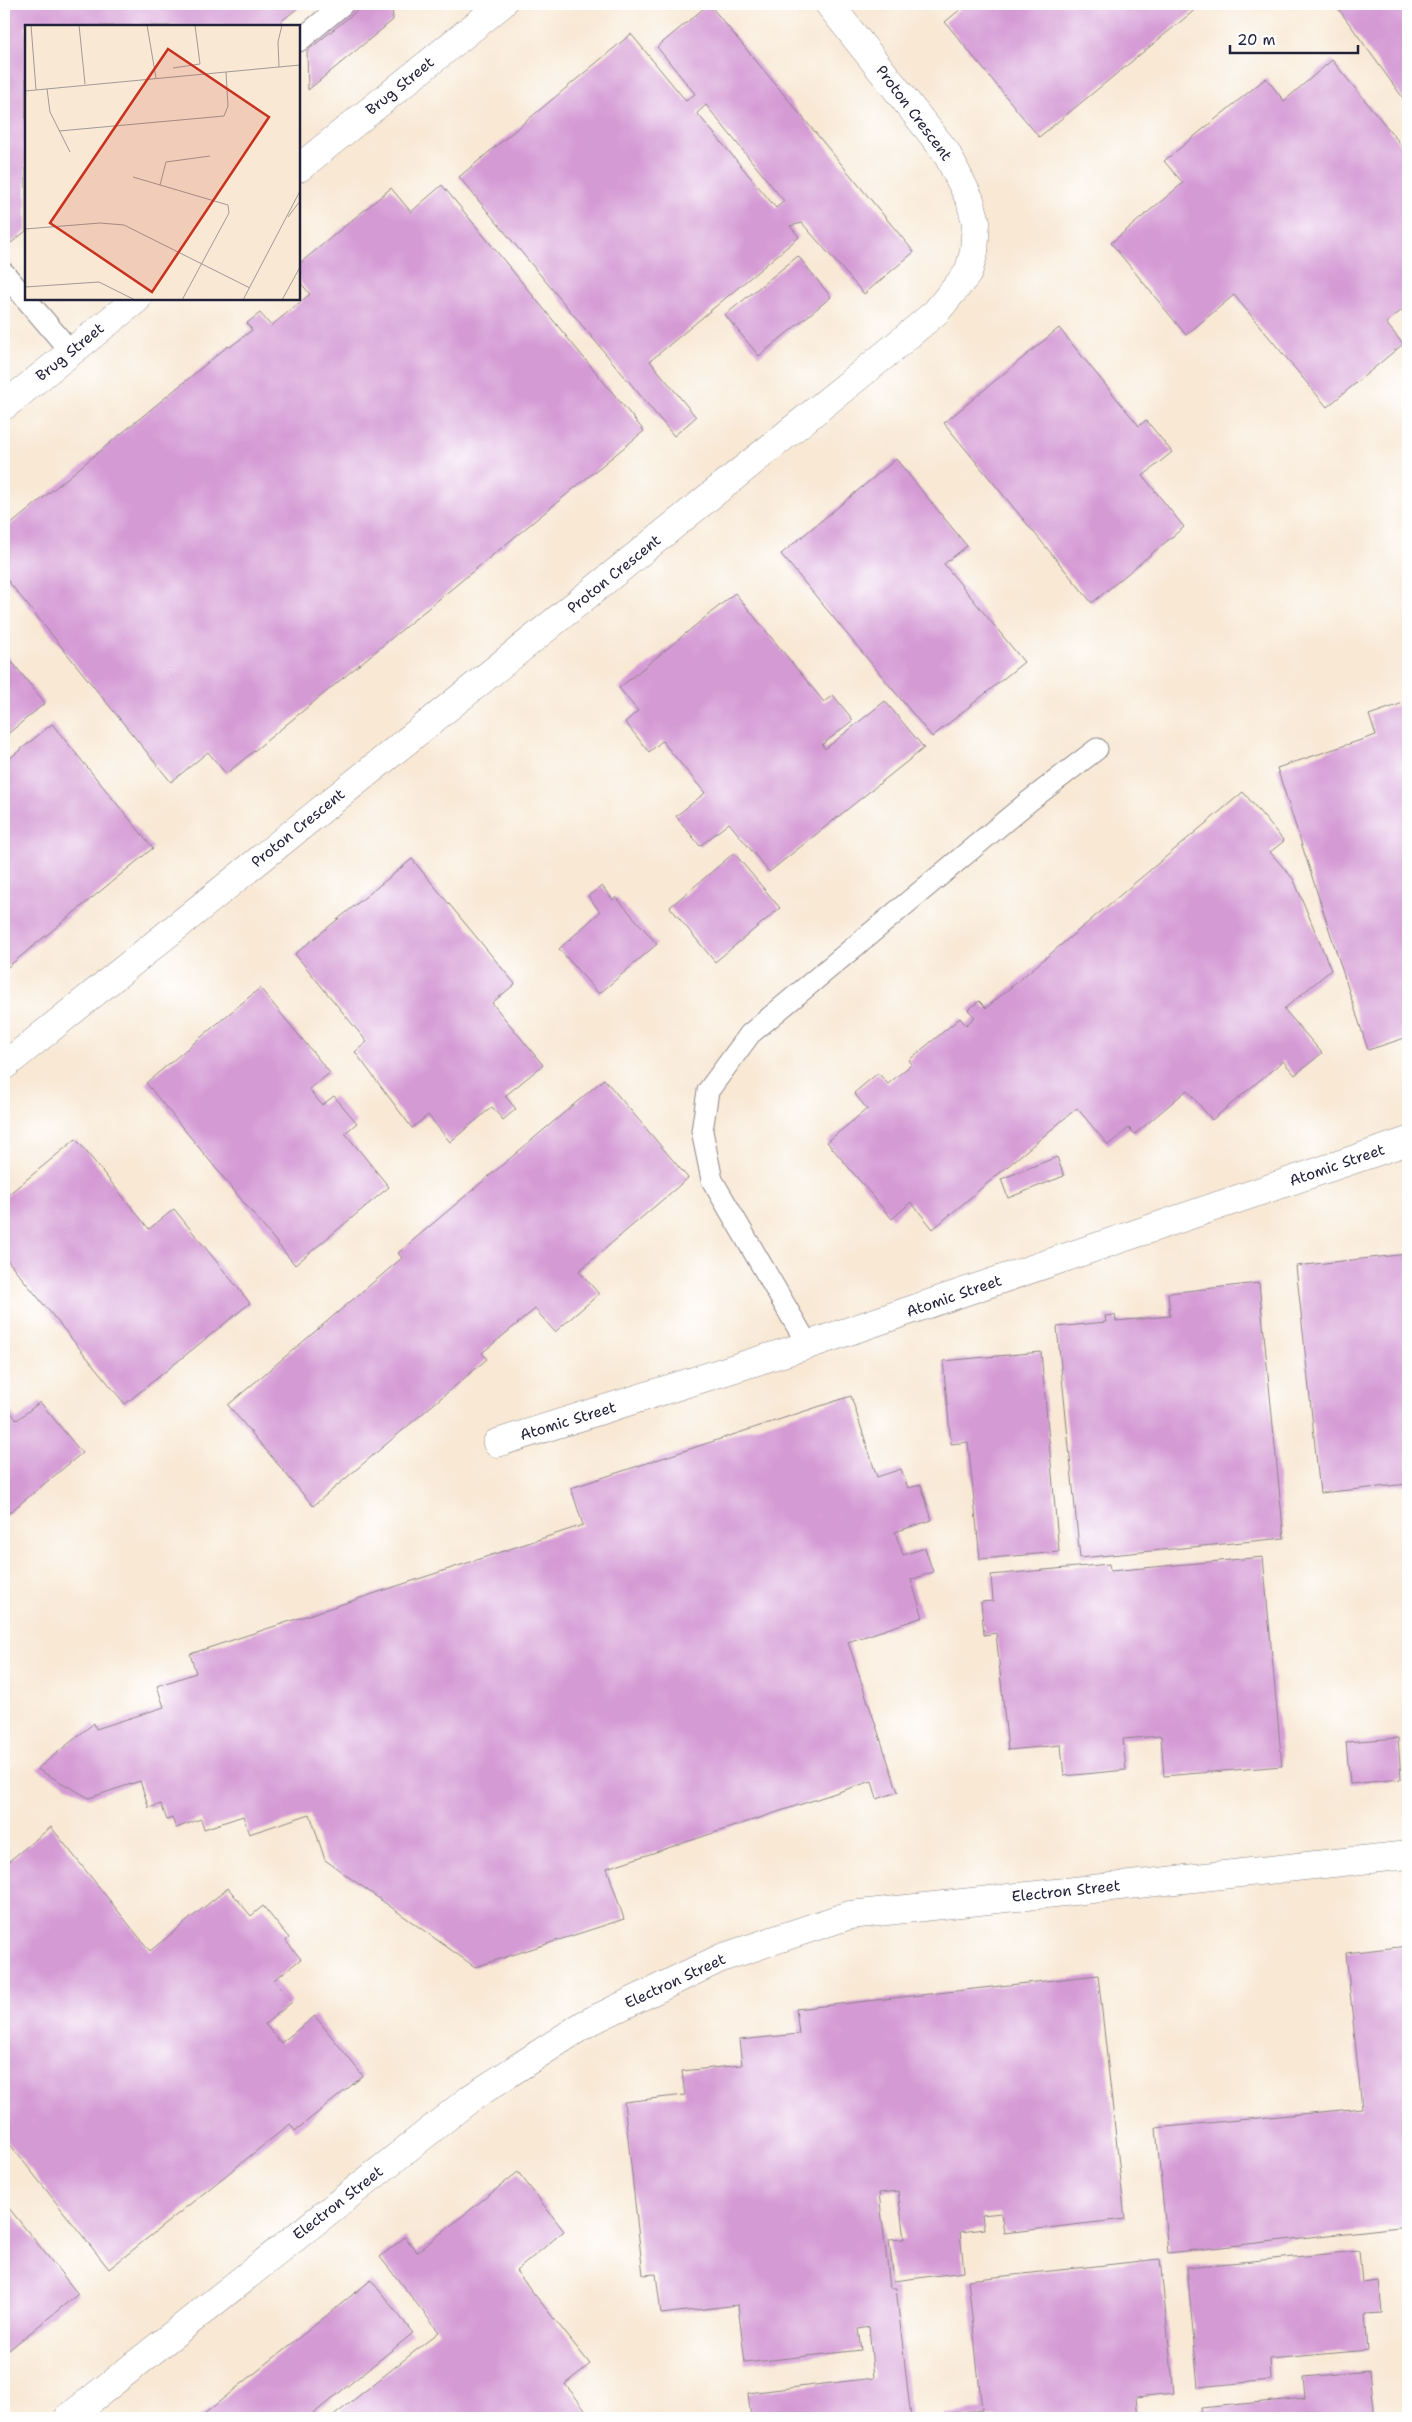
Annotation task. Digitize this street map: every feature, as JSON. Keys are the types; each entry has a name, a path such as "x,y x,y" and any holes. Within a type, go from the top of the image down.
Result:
{"street":[{"name":"Brug Street","path":"300,167 502,4"},
{"name":"Proton Crescent","path":"4,1066 886,354 936,312 968,273 974,252 976,222 970,200 946,152 829,4"},
{"name":"Brug Street","path":"4,406 135,300"},
{"name":"Atomic Street","path":"497,1443 808,1345 1408,1141"},
{"name":"Electron Street","path":"68,2418 471,2098 585,2024 721,1958 850,1915 1408,1855"}],"lane":[{"path":"300,40 343,4"},
{"path":"4,274 25,298"},
{"path":"26,300 71,352"},
{"path":"808,1345 712,1180 702,1131 708,1091 750,1034 1028,802 1098,749"}],"building":[{"path":"4,4 303,4 276,25 25,25 25,232 11,243 4,234"},
{"path":"365,4 392,4 393,20 308,90 307,51"},
{"path":"709,4 914,252 864,294 802,223 790,226 799,237 650,361 696,417 674,436 459,177 631,34 686,101 695,94 657,47","holes":["706,105 784,201 776,208 697,113"]},
{"path":"967,4 1202,4 1039,137 945,22"},
{"path":"1335,4 1408,4 1408,105"},
{"path":"1332,60 1408,153 1408,305 1386,323 1403,344 1327,407 1234,295 1186,335 1111,243 1183,183 1164,161 1266,78 1284,101"},
{"path":"442,185 644,431 226,774 208,752 171,782 4,576 4,530 228,346 230,347 252,330 247,323 260,313 271,326 310,294 300,282 300,263 391,188 411,212"},
{"path":"798,256 831,297 759,356 725,315"},
{"path":"1059,328 1139,426 1146,420 1172,452 1143,476 1184,527 1092,603 944,423"},
{"path":"896,459 967,546 944,564 1024,662 932,737 781,554"},
{"path":"735,593 824,702 833,695 853,720 822,745 825,749 885,701 924,748 769,872 729,823 700,846 676,816 705,793 662,741 649,752 625,722 638,711 619,688"},
{"path":"4,652 45,703 4,737"},
{"path":"1406,702 1408,709 1408,1037 1368,1050 1277,768 1376,735 1369,715"},
{"path":"52,724 153,848 4,970 4,763"},
{"path":"1243,792 1284,841 1270,852 1294,880 1331,970 1284,1009 1322,1053 1295,1075 1283,1061 1212,1120 1187,1090 1135,1134 1129,1128 1108,1145 1077,1108 933,1229 911,1202 892,1219 827,1142 867,1109 854,1093 878,1073 888,1084 912,1064 909,1060 960,1018 966,1025 975,1017 968,1010 979,1001 986,1008"},
{"path":"734,853 780,908 715,962 670,907"},
{"path":"412,859 515,984 492,1003 543,1065 505,1096 516,1109 503,1120 492,1107 450,1142 428,1115 412,1128 355,1052 367,1042 295,954"},
{"path":"602,886 613,900 616,897 657,944 599,994 559,949 600,912 588,896"},
{"path":"260,988 330,1073 309,1089 322,1105 334,1096 357,1123 345,1133 389,1187 295,1265 146,1083"},
{"path":"604,1079 688,1178 579,1271 599,1294 555,1332 535,1309 482,1353 487,1359 313,1506 228,1405 402,1258 398,1253"},
{"path":"76,1139 149,1229 174,1209 250,1303 125,1404 4,1256 4,1198"},
{"path":"1057,1157 1064,1176 1008,1198 1001,1179"},
{"path":"1408,1254 1408,1484 1320,1493 1296,1266"},
{"path":"1259,1283 1284,1538 1080,1558 1057,1327 1106,1322 1105,1316 1115,1315 1116,1321 1170,1316 1168,1293"},
{"path":"1041,1352 1059,1552 980,1559 968,1442 951,1444 943,1361"},
{"path":"851,1396 877,1477 901,1469 908,1488 921,1485 932,1520 895,1532 903,1555 925,1548 933,1572 911,1580 923,1617 848,1642 898,1792 877,1799 872,1781 607,1868 624,1919 475,1967 325,1860 310,1814 249,1834 243,1816 204,1829 201,1819 176,1828 172,1818 167,1820 161,1804 149,1808 140,1781 89,1798 37,1769 94,1723 96,1729 164,1707 157,1686 196,1673 190,1654 583,1525 571,1488"},
{"path":"40,1402 82,1453 4,1517 4,1404 17,1420"},
{"path":"1263,1557 1282,1766 1164,1776 1161,1736 1123,1739 1126,1770 1064,1776 1061,1745 1008,1750 996,1633 984,1635 981,1602 993,1601 991,1575 1109,1564 1110,1571"},
{"path":"1398,1738 1401,1779 1350,1784 1346,1742"},
{"path":"51,1827 150,1951 228,1888 251,1916 263,1906 289,1938 286,1941 301,1959 274,1980 292,2002 265,2024 281,2043 315,2016 363,2076 295,2131 290,2124 109,2269 4,2137 4,1865"},
{"path":"1408,1946 1408,2226 1168,2253 1156,2128 1362,2108 1346,1953"},
{"path":"1098,1975 1125,2219 1004,2233 1001,2213 982,2215 984,2229 960,2232 964,2272 894,2281 889,2240 904,2239 898,2191 879,2193 890,2288 896,2288 911,2418 751,2418 748,2393 874,2378 869,2327 858,2329 861,2350 745,2363 738,2305 661,2314 656,2274 643,2275 624,2102 685,2095 682,2071 742,2065 739,2040 799,2034 796,2009"},
{"path":"518,2172 564,2231 516,2271 590,2364 565,2384 592,2418 331,2418 439,2332 380,2257 405,2237 417,2252"},
{"path":"4,2202 78,2294 4,2354"},
{"path":"1359,2251 1362,2283 1379,2281 1382,2313 1365,2314 1368,2350 1270,2359 1271,2380 1198,2387 1187,2267"},
{"path":"1160,2259 1174,2393 1136,2397 1138,2418 945,2418 944,2414 982,2410 968,2280"},
{"path":"371,2280 413,2333 308,2418 199,2418"},
{"path":"1370,2371 1375,2418 1201,2418 1200,2408 1305,2398 1303,2377"}]}
